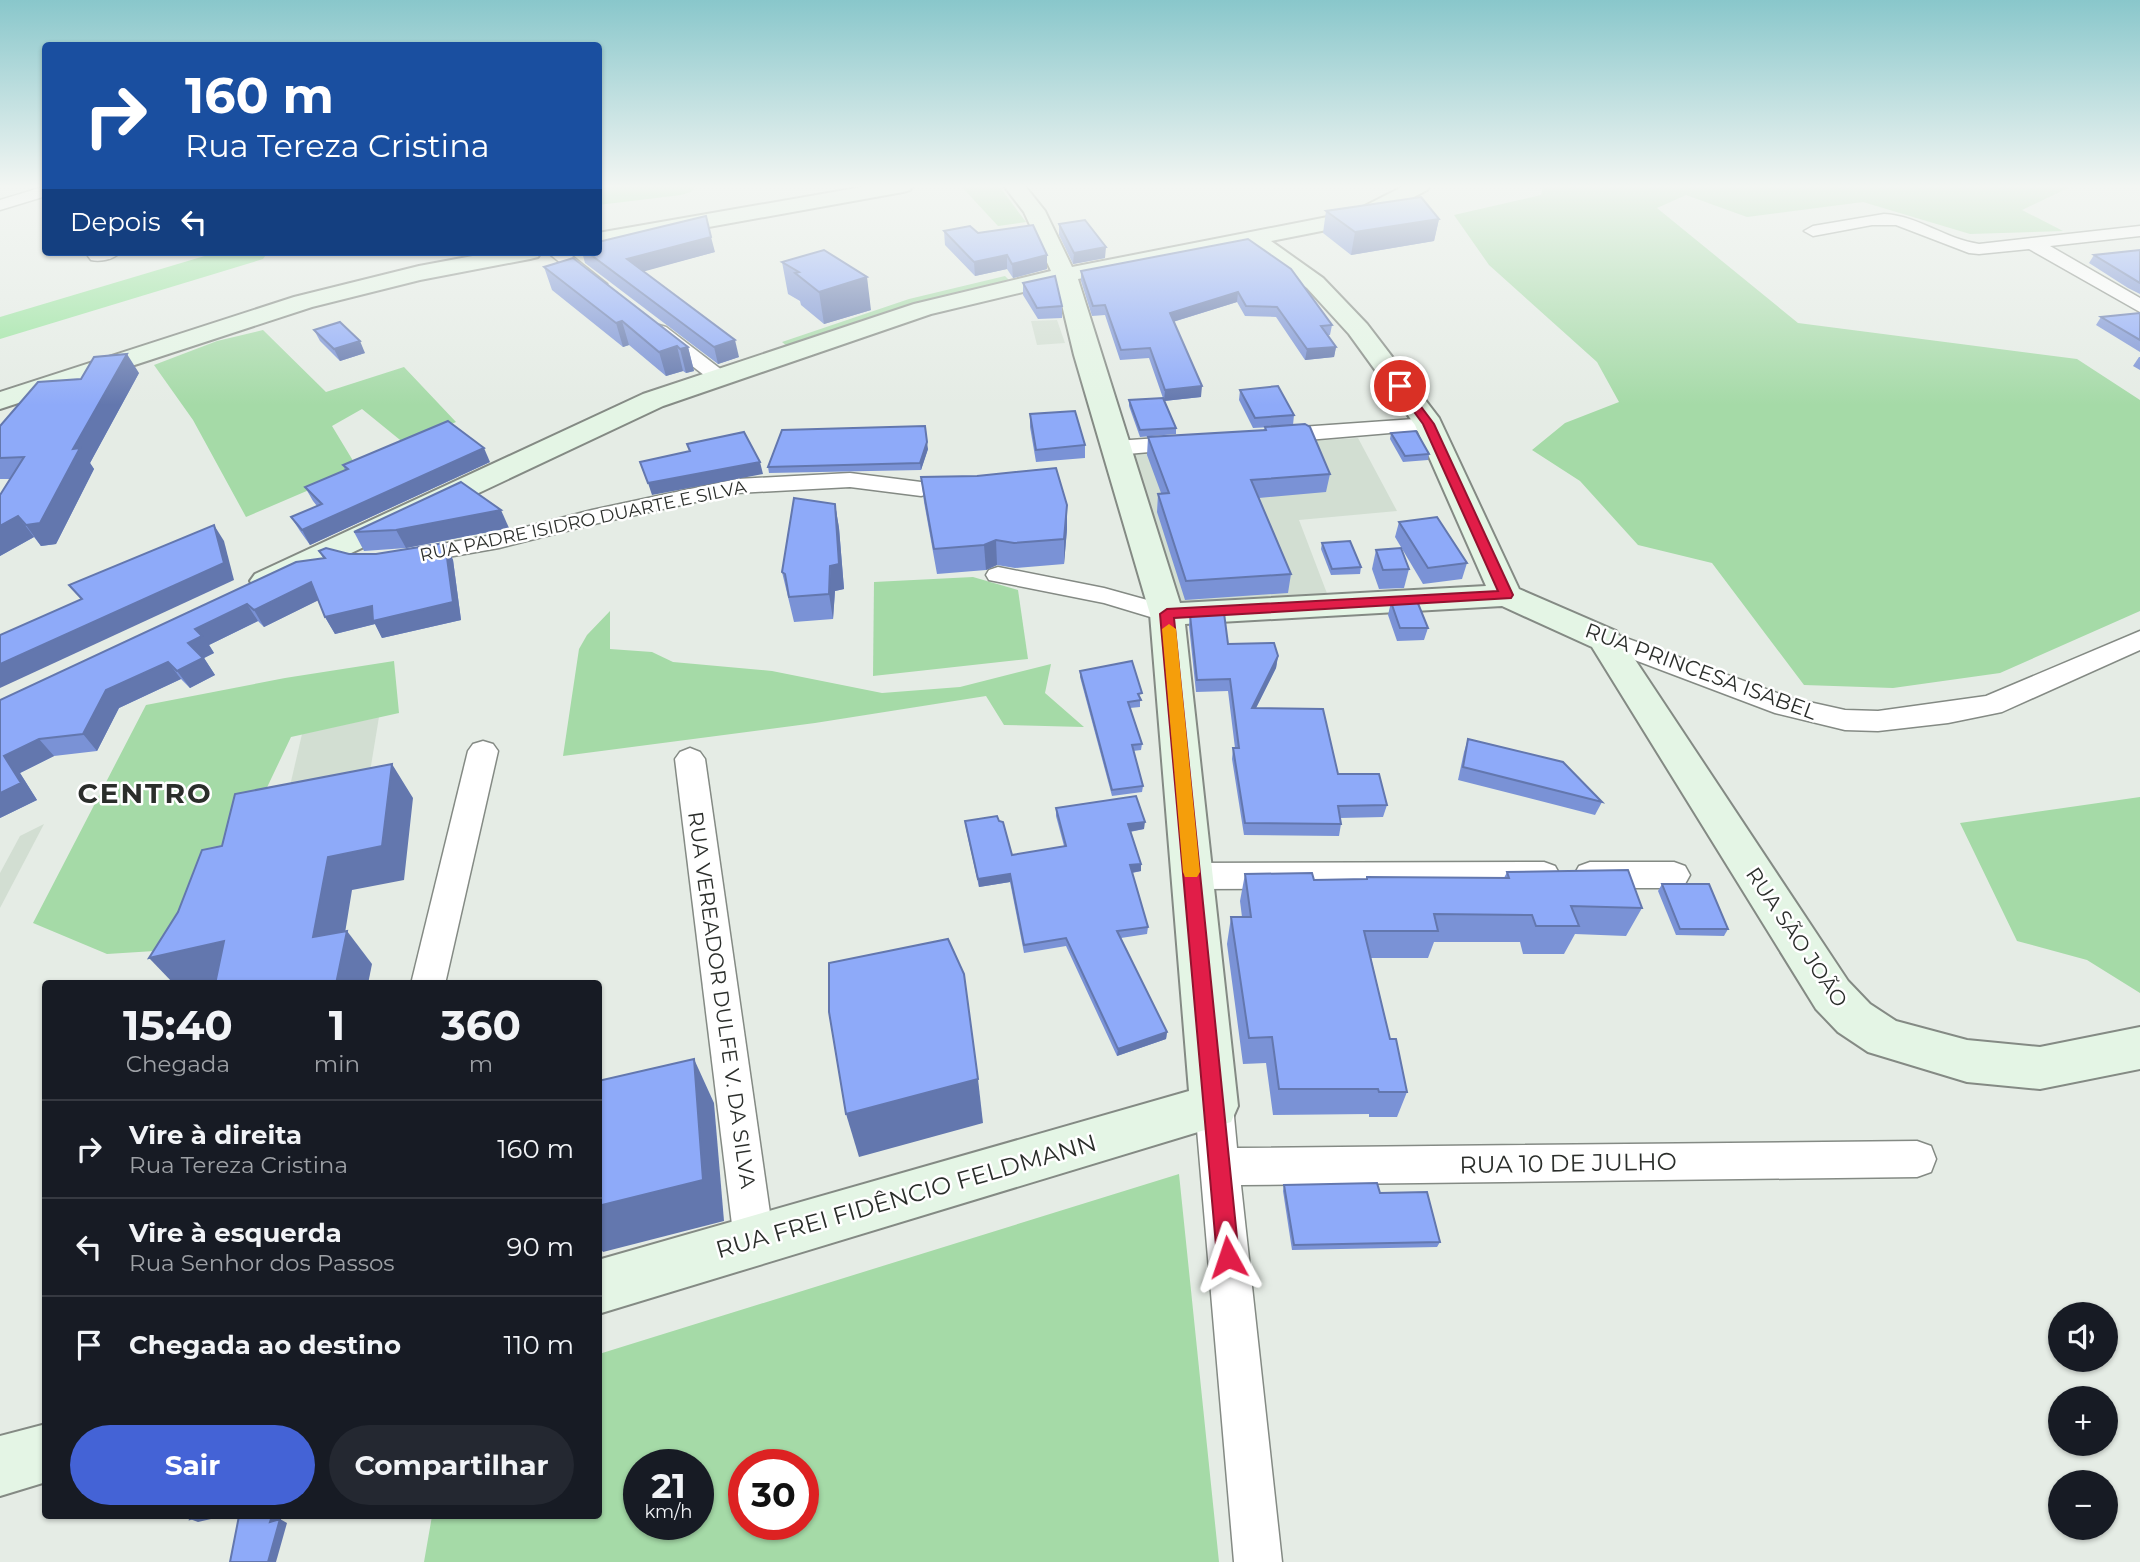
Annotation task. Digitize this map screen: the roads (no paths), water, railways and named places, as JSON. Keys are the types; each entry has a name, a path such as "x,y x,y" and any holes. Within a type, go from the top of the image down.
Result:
{"street":[{"path":"0,401 303,302 430,271 494,259"},
{"path":"565,259 611,294"},
{"path":"1057,259 1065,275 1167,614 1258,1562"},
{"path":"233,596 653,400 923,309 1146,259"},
{"path":"998,575 1102,593 1167,614 1506,595 1429,424 1357,329 1315,283 1281,259"},
{"path":"2059,259 2140,306"},
{"path":"643,319 720,378"},
{"path":"1252,438 1429,424"},
{"path":"1116,448 1211,441"},
{"name":"RUA PADRE ISIDRO DUARTE E SILVA","path":"332,550 349,559 373,561 499,541 592,517 737,486 850,480 920,489"},
{"name":"RUA PRINCESA ISABEL","path":"1506,595 1604,639 1785,706 1845,720 1878,721 1992,705 2140,640"},
{"name":"RUA SÃO JOÃO","path":"1604,639 1832,995 1854,1018 1884,1038 1967,1061 2040,1068 2140,1048"},
{"path":"429,980 483,751"},
{"name":"RUA VEREADOR DULFE V. DA SILVA","path":"690,759 754,1241"},
{"path":"1192,876 1674,875"},
{"name":"RUA FREI FIDÊNCIO FELDMANN","path":"602,1286 1214,1106"},
{"name":"RUA 10 DE JULHO","path":"1220,1167 1917,1159"},
{"path":"0,1466 42,1454"}],"waterway":[{"path":"0,328 229,259"}],"district":[{"name":"CENTRO","path":"145,793"}]}
